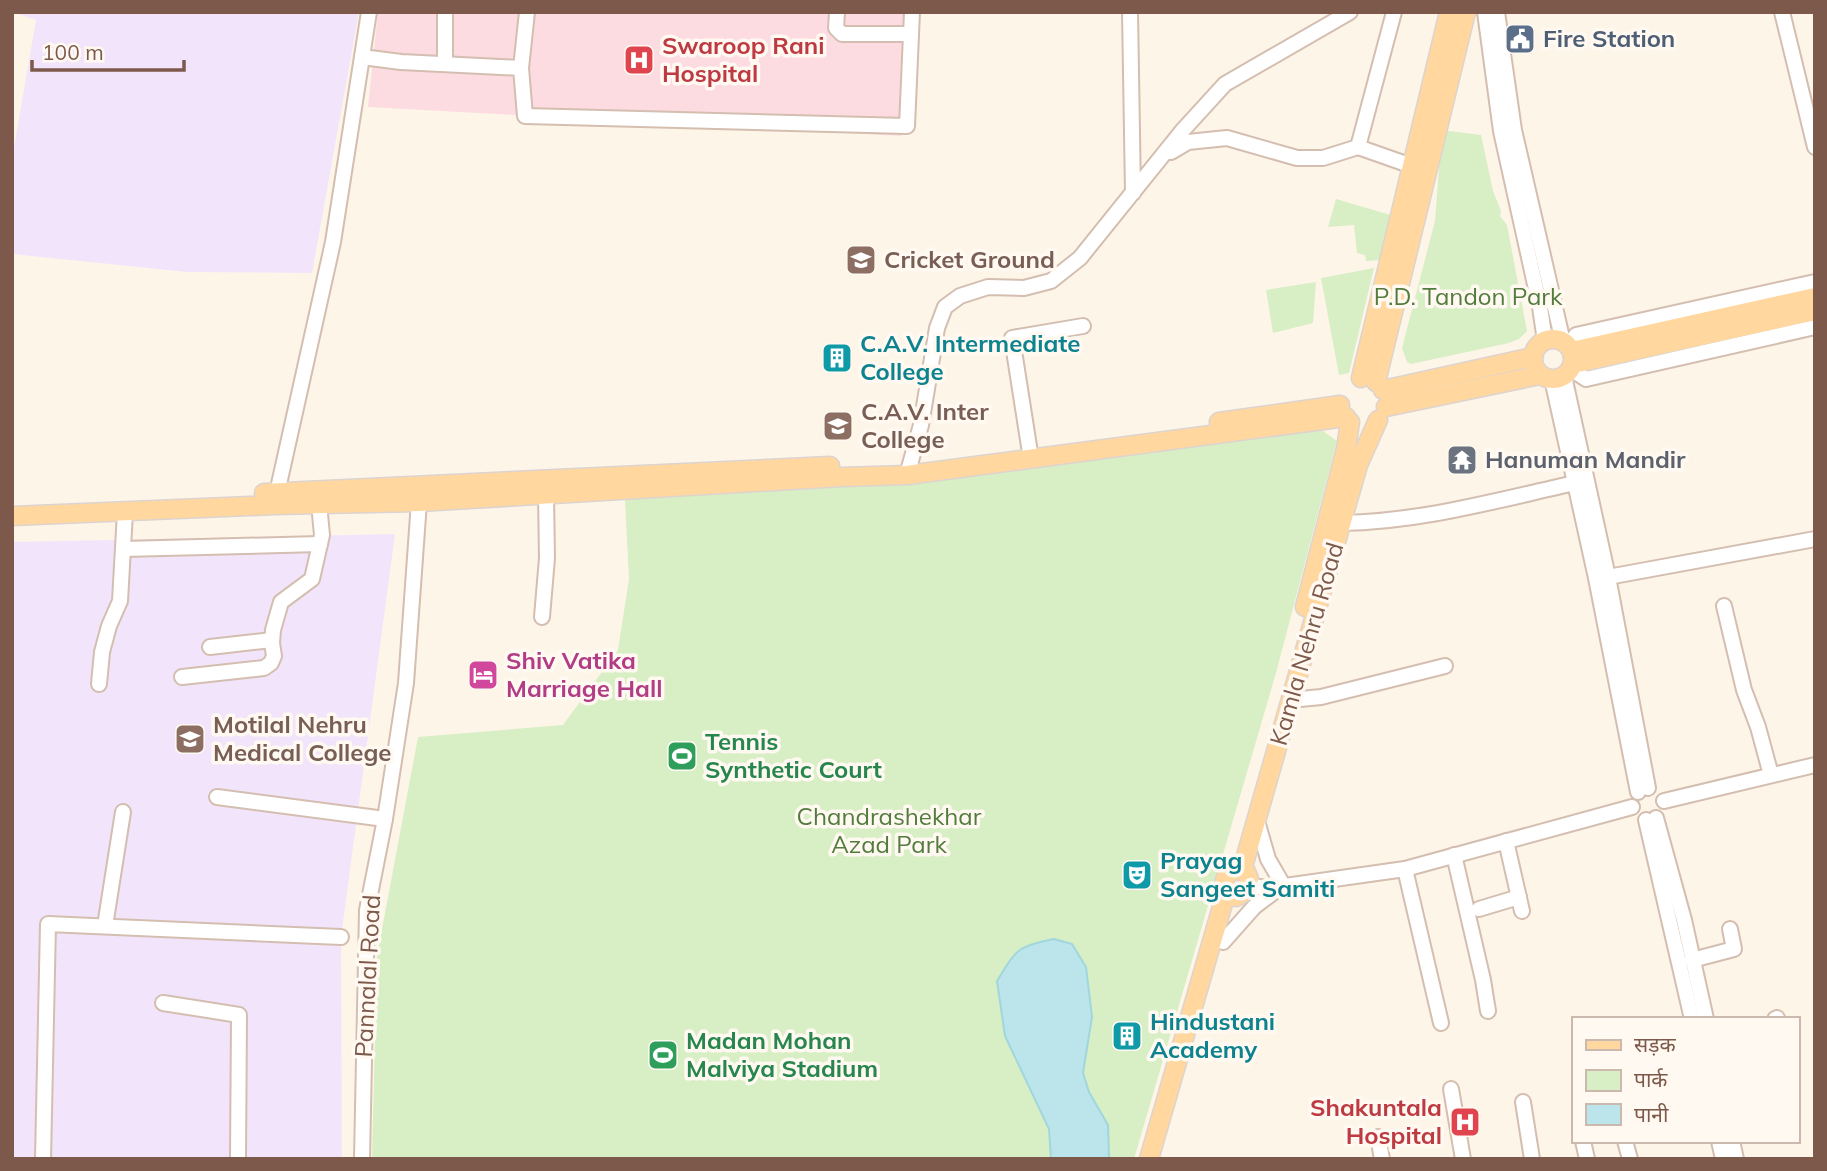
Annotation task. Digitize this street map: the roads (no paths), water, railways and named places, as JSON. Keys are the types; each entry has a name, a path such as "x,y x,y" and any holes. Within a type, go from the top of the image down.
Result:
{"main road":[{"name":"Kamla Nehru Road","path":"1161,1159 1358,465 1361,400 1412,166 1450,12"},
{"name":"Kamla Nehru Road","path":"1149,1159 1239,882 1347,442 1361,400 1466,12"},
{"path":"1563,363 1558,340 1545,341 1539,345 1534,364 1563,363 1815,297"},
{"path":"12,516 125,512 276,499 319,504 419,502 841,477 1030,454 1361,400 1563,363 1815,311"},
{"path":"1361,400 1534,357"},
{"path":"12,506 276,499 908,469"}],"street":[{"path":"276,499 333,242 369,12"},
{"path":"445,12 445,64"},
{"path":"527,12 522,68 525,116 907,126 912,12"},
{"path":"837,12 836,28 842,34 911,34"},
{"path":"1130,12 1132,193"},
{"path":"908,469 921,425 937,328 945,307 960,296 988,287 1024,288 1051,281 1080,258 1225,84 1350,12"},
{"path":"1357,146 1394,12"},
{"path":"1485,12 1499,118 1541,307 1545,341"},
{"path":"1497,12 1514,130 1608,577 1643,790"},
{"path":"1782,12 1815,147"},
{"path":"362,57 522,68"},
{"path":"1162,157 1188,142 1227,138 1297,158 1323,158 1357,146 1412,166"},
{"path":"1643,790 1575,483 1563,363 1576,335 1815,282"},
{"path":"1030,454 1012,338 1083,326"},
{"path":"1563,363 1586,379 1815,327"},
{"path":"1341,523 1390,520 1467,507 1575,483"},
{"path":"542,617 547,558 546,495"},
{"name":"Pannalal Road","path":"362,1159 367,910 385,818 406,683 419,502"},
{"path":"182,677 264,668 271,663 274,656 272,640 282,602 312,579 322,535 319,504"},
{"path":"99,684 108,626 120,601 125,512"},
{"path":"1608,577 1815,539"},
{"path":"123,549 320,544"},
{"path":"1724,606 1744,690 1772,775"},
{"path":"209,647 272,640"},
{"path":"1290,699 1321,697 1445,666"},
{"path":"1664,801 1815,765"},
{"path":"1643,790 1658,791 1664,801 1663,811 1651,819 1637,816 1632,807 1632,801 1643,790"},
{"path":"217,797 385,818"},
{"path":"1239,882 1256,876 1283,885 1405,869 1632,807"},
{"path":"105,926 123,812"},
{"path":"1651,819 1706,1017"},
{"path":"1651,819 1692,1017"},
{"path":"1257,821 1268,859 1283,885"},
{"path":"1479,909 1520,904 1506,841"},
{"path":"1454,855 1488,1011"},
{"path":"1405,869 1441,1023"},
{"path":"1223,942 1254,907 1283,885"},
{"path":"43,1159 48,924 341,937"},
{"path":"1692,960 1734,949 1730,929"},
{"path":"163,1003 239,1015 238,1159"},
{"path":"1451,1089 1463,1159"},
{"path":"1524,1101 1532,1159"},
{"path":"1378,1137 1381,1159"}],"water":[{"path":"1054,939 1072,944 1086,967 1092,1017 1083,1073 1089,1092 1108,1125 1109,1159 1051,1159 1049,1129 1005,1036 997,981 1019,951 1032,944"}],"place":[{"name":"Fire Station","path":"1520,39"},
{"name":"Swaroop Rani Hospital","path":"639,60"},
{"name":"Cricket Ground","path":"861,260"},
{"name":"C.A.V. Intermediate College","path":"837,358"},
{"name":"C.A.V. Inter College","path":"838,426"},
{"name":"Hanuman Mandir","path":"1462,460"},
{"name":"Shiv Vatika Marriage Hall","path":"483,675"},
{"name":"Motilal Nehru Medical College","path":"190,739"},
{"name":"Tennis Synthetic Court","path":"682,756"},
{"name":"Prayag Sangeet Samiti","path":"1137,875"},
{"name":"Hindustani Academy","path":"1127,1036"},
{"name":"Madan Mohan Malviya Stadium","path":"663,1055"},
{"name":"Shakuntala Hospital","path":"1465,1122"}],"park label":[{"name":"P.D. Tandon Park","path":"1468,297"},
{"name":"Chandrashekhar Azad Park","path":"889,831"}]}
